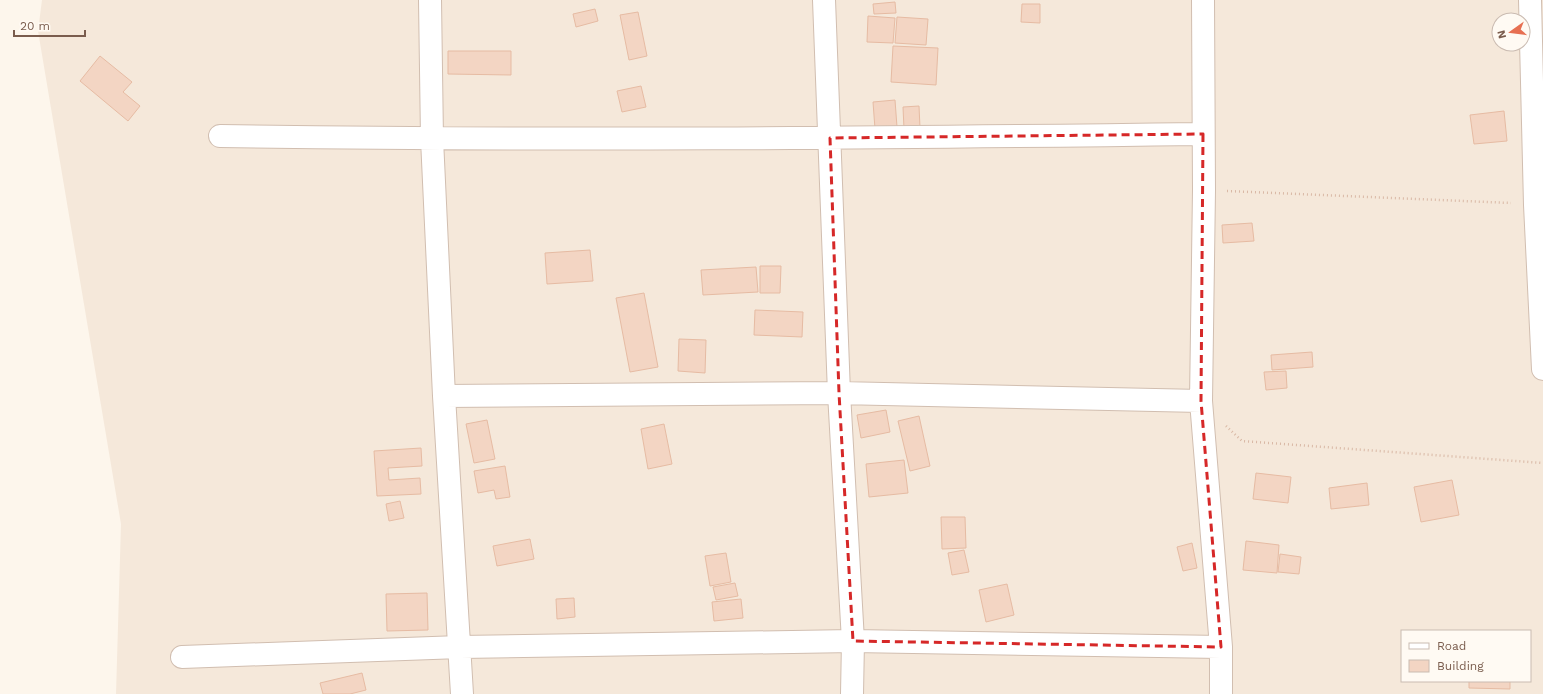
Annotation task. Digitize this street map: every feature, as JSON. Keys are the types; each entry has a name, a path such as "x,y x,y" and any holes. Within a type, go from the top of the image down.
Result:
{"street":[{"path":"430,0 432,139 444,396 462,694"},
{"path":"824,0 839,392 853,641 852,694"},
{"path":"1203,0 1204,190 1201,402 1221,647 1221,694"},
{"path":"1530,0 1535,204 1543,369"},
{"path":"220,136 432,139 830,138 1203,134"},
{"path":"444,396 839,392 1201,402"},
{"path":"182,658 460,647 853,641 1221,647"}],"path":[{"path":"1204,190 1535,204"},
{"path":"1201,402 1242,441 1543,463"}],"highlighted area":[{"path":"1203,134 1201,401 1221,647 853,641 839,393 830,138"}],"shaded area":[{"path":"42,0 1543,0 1543,694 116,694 121,524 38,31"}],"building":[{"path":"895,2 896,13 874,14 873,4"},
{"path":"1022,4 1040,4 1040,23 1021,22"},
{"path":"595,9 598,21 576,27 573,14"},
{"path":"638,12 647,56 629,60 620,15"},
{"path":"868,16 895,18 893,43 867,42"},
{"path":"897,17 928,19 926,45 895,43"},
{"path":"893,46 938,48 936,85 891,82"},
{"path":"448,51 511,51 511,75 448,74"},
{"path":"100,56 132,82 123,92 140,106 128,121 80,81"},
{"path":"641,86 646,107 622,112 617,91"},
{"path":"895,100 897,127 875,129 873,102"},
{"path":"919,106 920,128 904,129 903,107"},
{"path":"1504,111 1507,141 1474,144 1470,115"},
{"path":"1252,223 1254,241 1223,243 1222,225"},
{"path":"590,250 593,281 547,284 545,253"},
{"path":"760,266 781,266 780,293 760,293"},
{"path":"756,267 758,292 703,295 701,270"},
{"path":"644,293 658,367 630,372 616,298"},
{"path":"755,310 803,312 802,337 754,335"},
{"path":"679,339 706,340 705,373 678,371"},
{"path":"1312,352 1313,367 1272,370 1271,355"},
{"path":"1286,371 1287,388 1266,390 1264,372"},
{"path":"886,410 890,432 861,438 857,415"},
{"path":"919,416 930,466 910,471 898,421"},
{"path":"487,420 495,459 474,463 466,424"},
{"path":"664,424 672,464 648,469 641,429"},
{"path":"421,448 422,466 388,468 389,480 420,478 421,494 377,496 374,451"},
{"path":"904,460 908,493 869,497 866,464"},
{"path":"505,466 510,497 496,499 494,490 478,493 474,471"},
{"path":"1256,473 1291,477 1288,503 1253,499"},
{"path":"1452,480 1459,515 1421,522 1414,487"},
{"path":"1367,483 1369,505 1331,509 1329,488"},
{"path":"400,501 404,518 389,521 386,504"},
{"path":"941,517 965,517 966,548 942,549"},
{"path":"530,539 534,559 497,566 493,546"},
{"path":"1246,541 1279,545 1277,573 1243,570"},
{"path":"1192,543 1197,568 1183,571 1177,547"},
{"path":"964,550 969,572 952,575 948,553"},
{"path":"726,553 731,582 710,586 705,556"},
{"path":"1280,554 1301,557 1299,574 1278,572"},
{"path":"735,583 738,596 716,600 713,587"},
{"path":"1007,584 1014,615 986,622 979,590"},
{"path":"427,593 428,630 387,631 386,594"},
{"path":"574,598 575,617 557,619 556,599"},
{"path":"741,599 743,618 714,621 712,602"},
{"path":"362,673 366,690 350,694 323,694 320,683"},
{"path":"1469,682 1510,682 1510,689 1469,688"}]}
